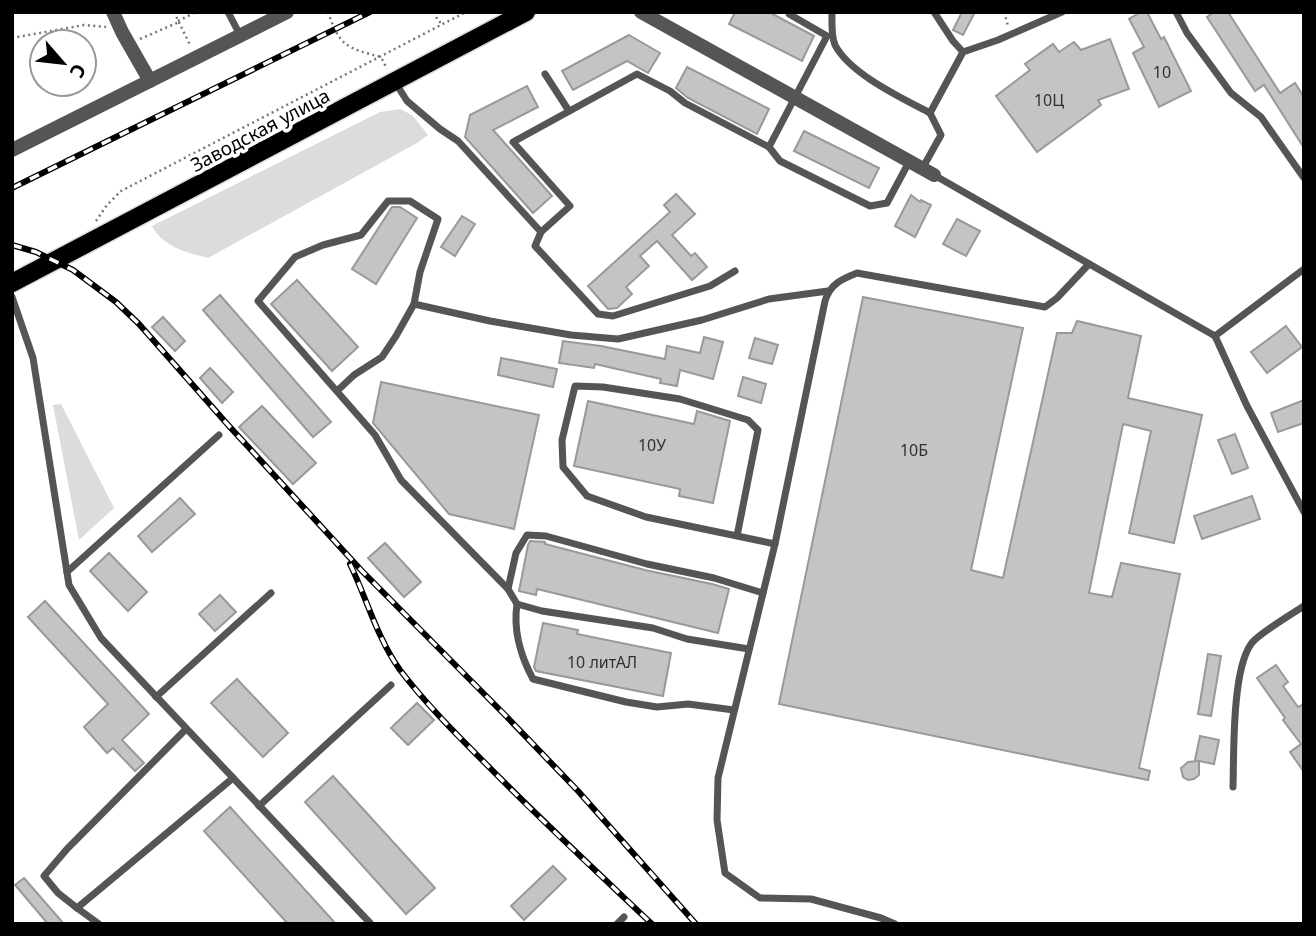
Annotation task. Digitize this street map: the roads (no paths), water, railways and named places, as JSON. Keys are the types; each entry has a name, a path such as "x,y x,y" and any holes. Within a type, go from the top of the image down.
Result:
{"main road":[{"name":"Заводская улица","path":"12,284 526,12"}],"street":[{"path":"113,12 150,81"},
{"path":"12,150 287,12"},
{"path":"641,12 922,168"}],"lane":[{"path":"228,12 240,36"},
{"path":"735,271 710,285 661,301 613,316 598,314 535,246 541,232 570,206 513,142 637,74 670,91 685,103 769,147 780,161 870,206 887,202 922,168 941,135 930,113 863,76 827,36 789,12"},
{"path":"832,12 835,45"},
{"path":"934,12 962,52"},
{"path":"930,113 962,52 1011,35 1062,12"},
{"path":"1176,12 1187,33 1231,93 1261,117 1304,178"},
{"path":"769,147 827,36"},
{"path":"545,74 569,111"},
{"path":"394,81 407,101 458,141 541,232"},
{"path":"922,168 1215,336 1247,406 1304,512"},
{"path":"337,391 354,375 382,357 414,304 420,272 438,219 410,201 388,201 361,236 323,245 295,257 258,301 375,435 401,480 508,589 517,604 515,614 523,661 533,678 626,702 657,707 688,704 734,710"},
{"path":"895,924 811,899 760,898 725,873 717,820 718,778 775,544 828,291 839,280 857,273 1045,307 1089,264"},
{"path":"1215,336 1304,269"},
{"path":"414,304 571,335 618,339 702,320 769,299 828,291"},
{"path":"12,297 33,358 69,585 101,638 370,924"},
{"path":"737,536 758,430 748,420 680,399 603,387 575,386 562,440 563,467 587,496 646,517 775,544"},
{"path":"67,572 219,435"},
{"path":"508,589 516,553 527,535 546,536 763,593"},
{"path":"156,696 271,593"},
{"path":"517,604 541,611 653,628 687,639 750,649"},
{"path":"1233,787 1236,701 1243,660 1252,642 1304,606"},
{"path":"259,806 391,685"},
{"path":"99,924 58,893 44,876 67,849 187,729"},
{"path":"76,908 233,778"},
{"path":"617,924 624,917"}],"railway":[{"path":"12,188 370,12"},
{"path":"12,245 36,252 73,270 116,302 139,324 362,571 578,791 696,924"},
{"path":"350,564 385,645 420,695 506,784 652,924"}]}
